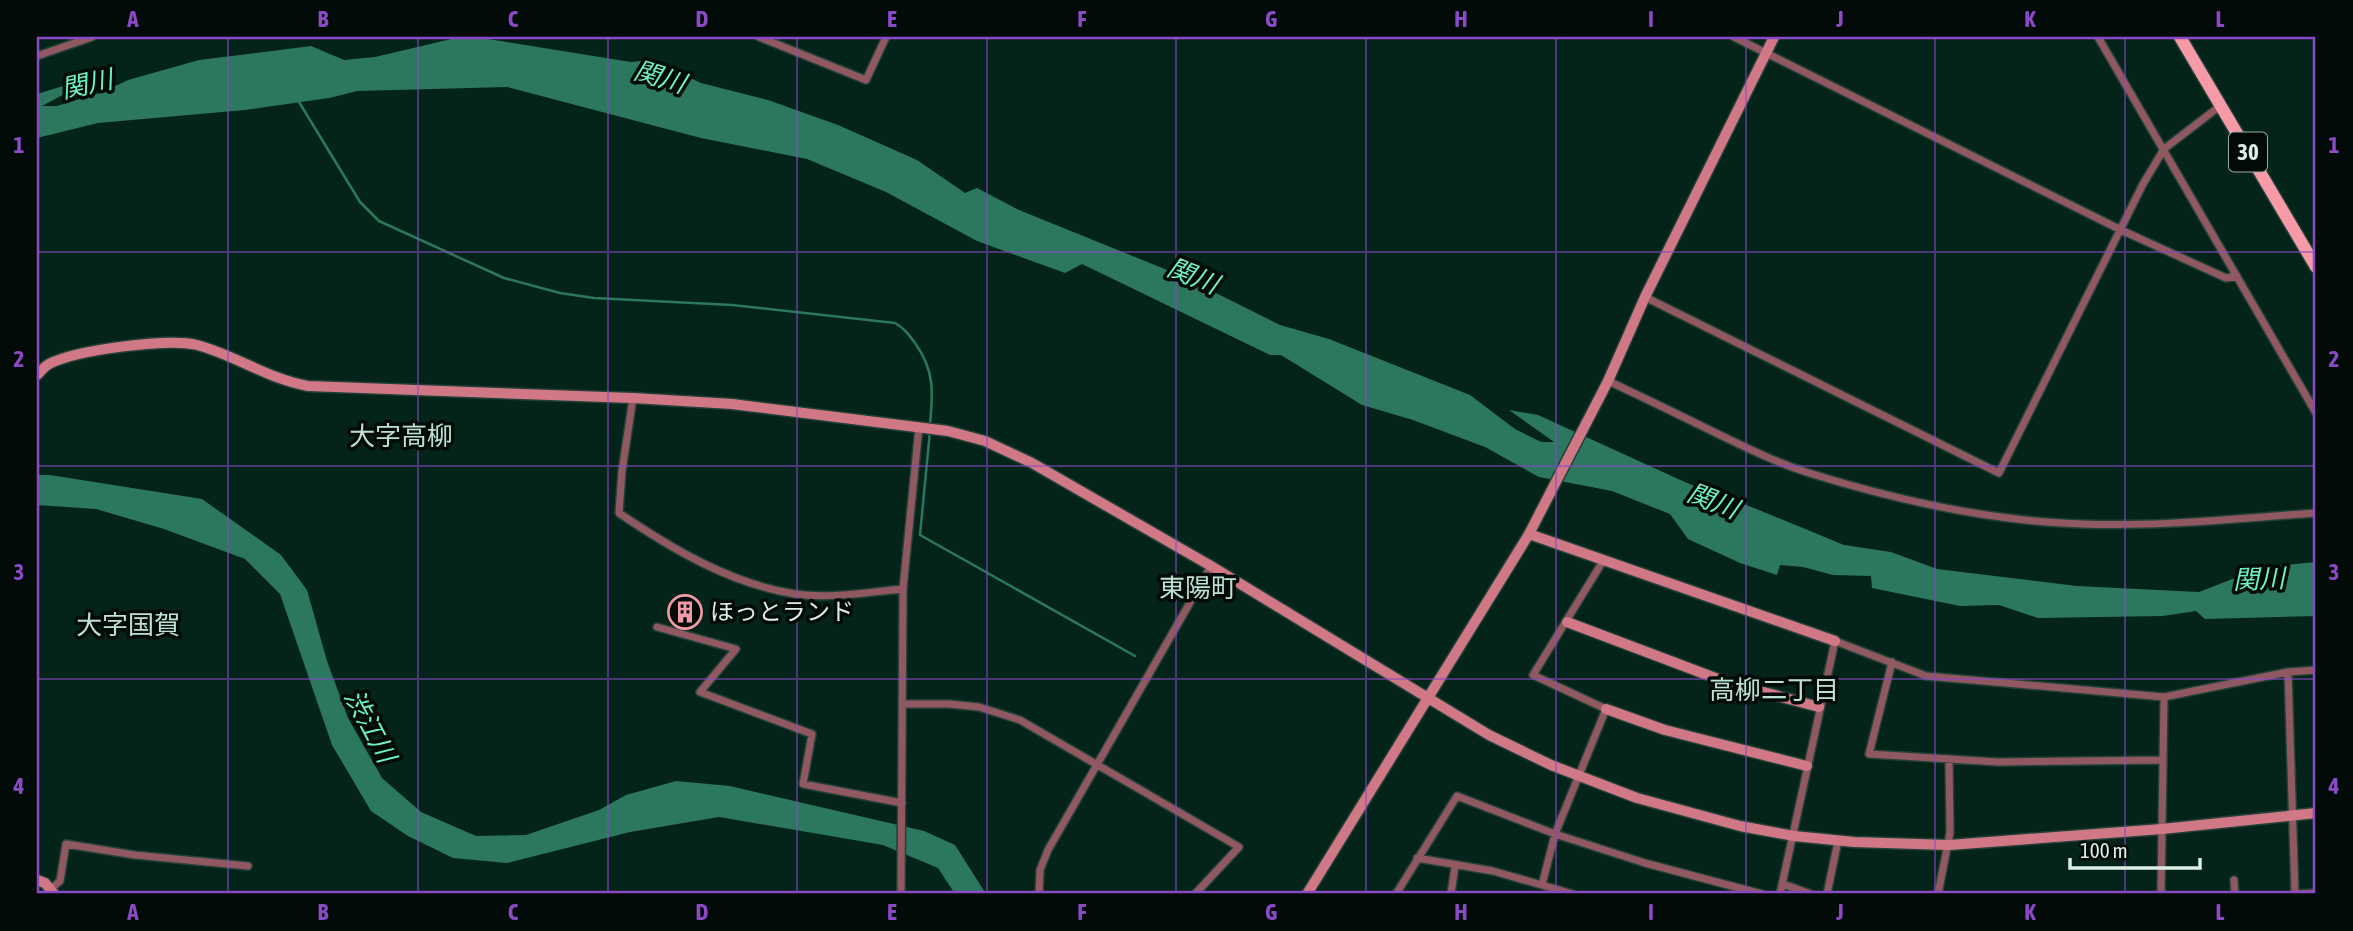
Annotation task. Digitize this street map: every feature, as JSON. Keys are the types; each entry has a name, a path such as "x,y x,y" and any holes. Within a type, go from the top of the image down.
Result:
{"main road":[{"name":"30","path":"2180,37 2311,250 2316,267"}],"street":[{"path":"37,56 92,37"},
{"path":"759,37 866,80 886,37"},
{"path":"1734,37 2121,230 2227,278 2237,276"},
{"path":"1307,894 1531,530 1608,381 1645,296 1774,37"},
{"path":"2098,37 2316,413"},
{"path":"1645,296 1998,473 2143,184 2164,149 2220,106"},
{"path":"37,375 45,366 89,352 193,344 267,374 308,386 732,404 948,431 985,441 1032,463 1211,566 1489,735 1579,776 1637,798 1740,827 1838,841 1949,845 2162,829 2316,813"},
{"path":"1608,381 1767,457 1805,472 1933,505 2037,521 2083,524 2134,524 2316,513"},
{"path":"633,398 619,513 685,554 728,575 762,586 796,594 825,595 903,589"},
{"path":"901,894 903,589 919,427"},
{"path":"1531,530 1603,561 1835,641 1926,676 2164,697 2288,672 2316,670"},
{"path":"1603,561 1533,675 1606,709 1665,730 1807,766"},
{"path":"1039,894 1040,870 1048,850 1211,566"},
{"path":"1567,622 1726,682 1819,707"},
{"path":"657,627 736,649 700,692 812,734 803,784 902,803"},
{"path":"1780,894 1835,641"},
{"path":"1892,662 1869,754 1998,762 2163,760"},
{"path":"2288,672 2295,894 2316,893"},
{"path":"2161,894 2164,697"},
{"path":"902,704 979,707 1020,720 1239,847 1195,894"},
{"path":"1542,885 1555,834 1606,709"},
{"path":"1938,894 1949,845 1949,759"},
{"path":"1396,894 1457,796 1555,834 1762,894"},
{"path":"1827,894 1838,841"},
{"path":"37,880 45,883 52,892 60,881 66,844 135,855 248,866"},
{"path":"1417,858 1493,872 1573,894"},
{"path":"1451,894 1455,866"},
{"path":"2234,880 2235,894"},
{"path":"1719,894 1721,884"},
{"path":"1783,884 1811,894"}],"water":[{"name":"関川","path":"460,37 475,37 631,62 651,60 701,83 768,100 838,125 917,160 965,193 977,188 1019,210 1182,276 1280,325 1329,339 1470,395 1515,429 1541,442 1554,442 1509,410 1538,415 1687,483 1844,545 1891,552 1937,569 2077,586 2199,592 2275,566 2316,562 2316,616 2205,619 2196,611 2163,616 2038,618 1999,605 1960,606 1872,588 1871,576 1833,575 1803,567 1780,565 1777,575 1740,563 1688,539 1670,514 1612,491 1539,477 1485,447 1413,420 1362,405 1281,355 1270,355 1082,264 1065,273 977,241 886,192 807,159 701,138 507,87 357,91 329,98 245,110 98,123 37,138 37,94 102,74 42,106 57,106 103,92 128,80 199,60 311,46 344,60 375,57"},
{"path":"37,475 202,499 281,555 307,590 327,661 348,718 382,778 421,812 476,836 526,835 599,810 626,795 676,781 730,786 924,831 955,845 986,894 955,894 938,868 883,845 719,817 630,832 507,863 453,858 408,836 371,811 332,745 280,594 245,559 164,529 96,509 37,505"}],"waterway":[{"path":"299,102 360,202 379,221 504,278 560,293 594,298 732,305 895,323 911,337 926,363 932,392 930,425"},
{"path":"930,431 920,535 1135,656"}],"place":[{"name":"ほっとランド","path":"685,612"}],"district":[{"name":"大字高柳","path":"401,436"},
{"name":"東陽町","path":"1198,588"},
{"name":"大字国賀","path":"128,625"},
{"name":"高柳二丁目","path":"1774,690"}],"water label":[{"name":"渋江川","path":"370,726"}]}
